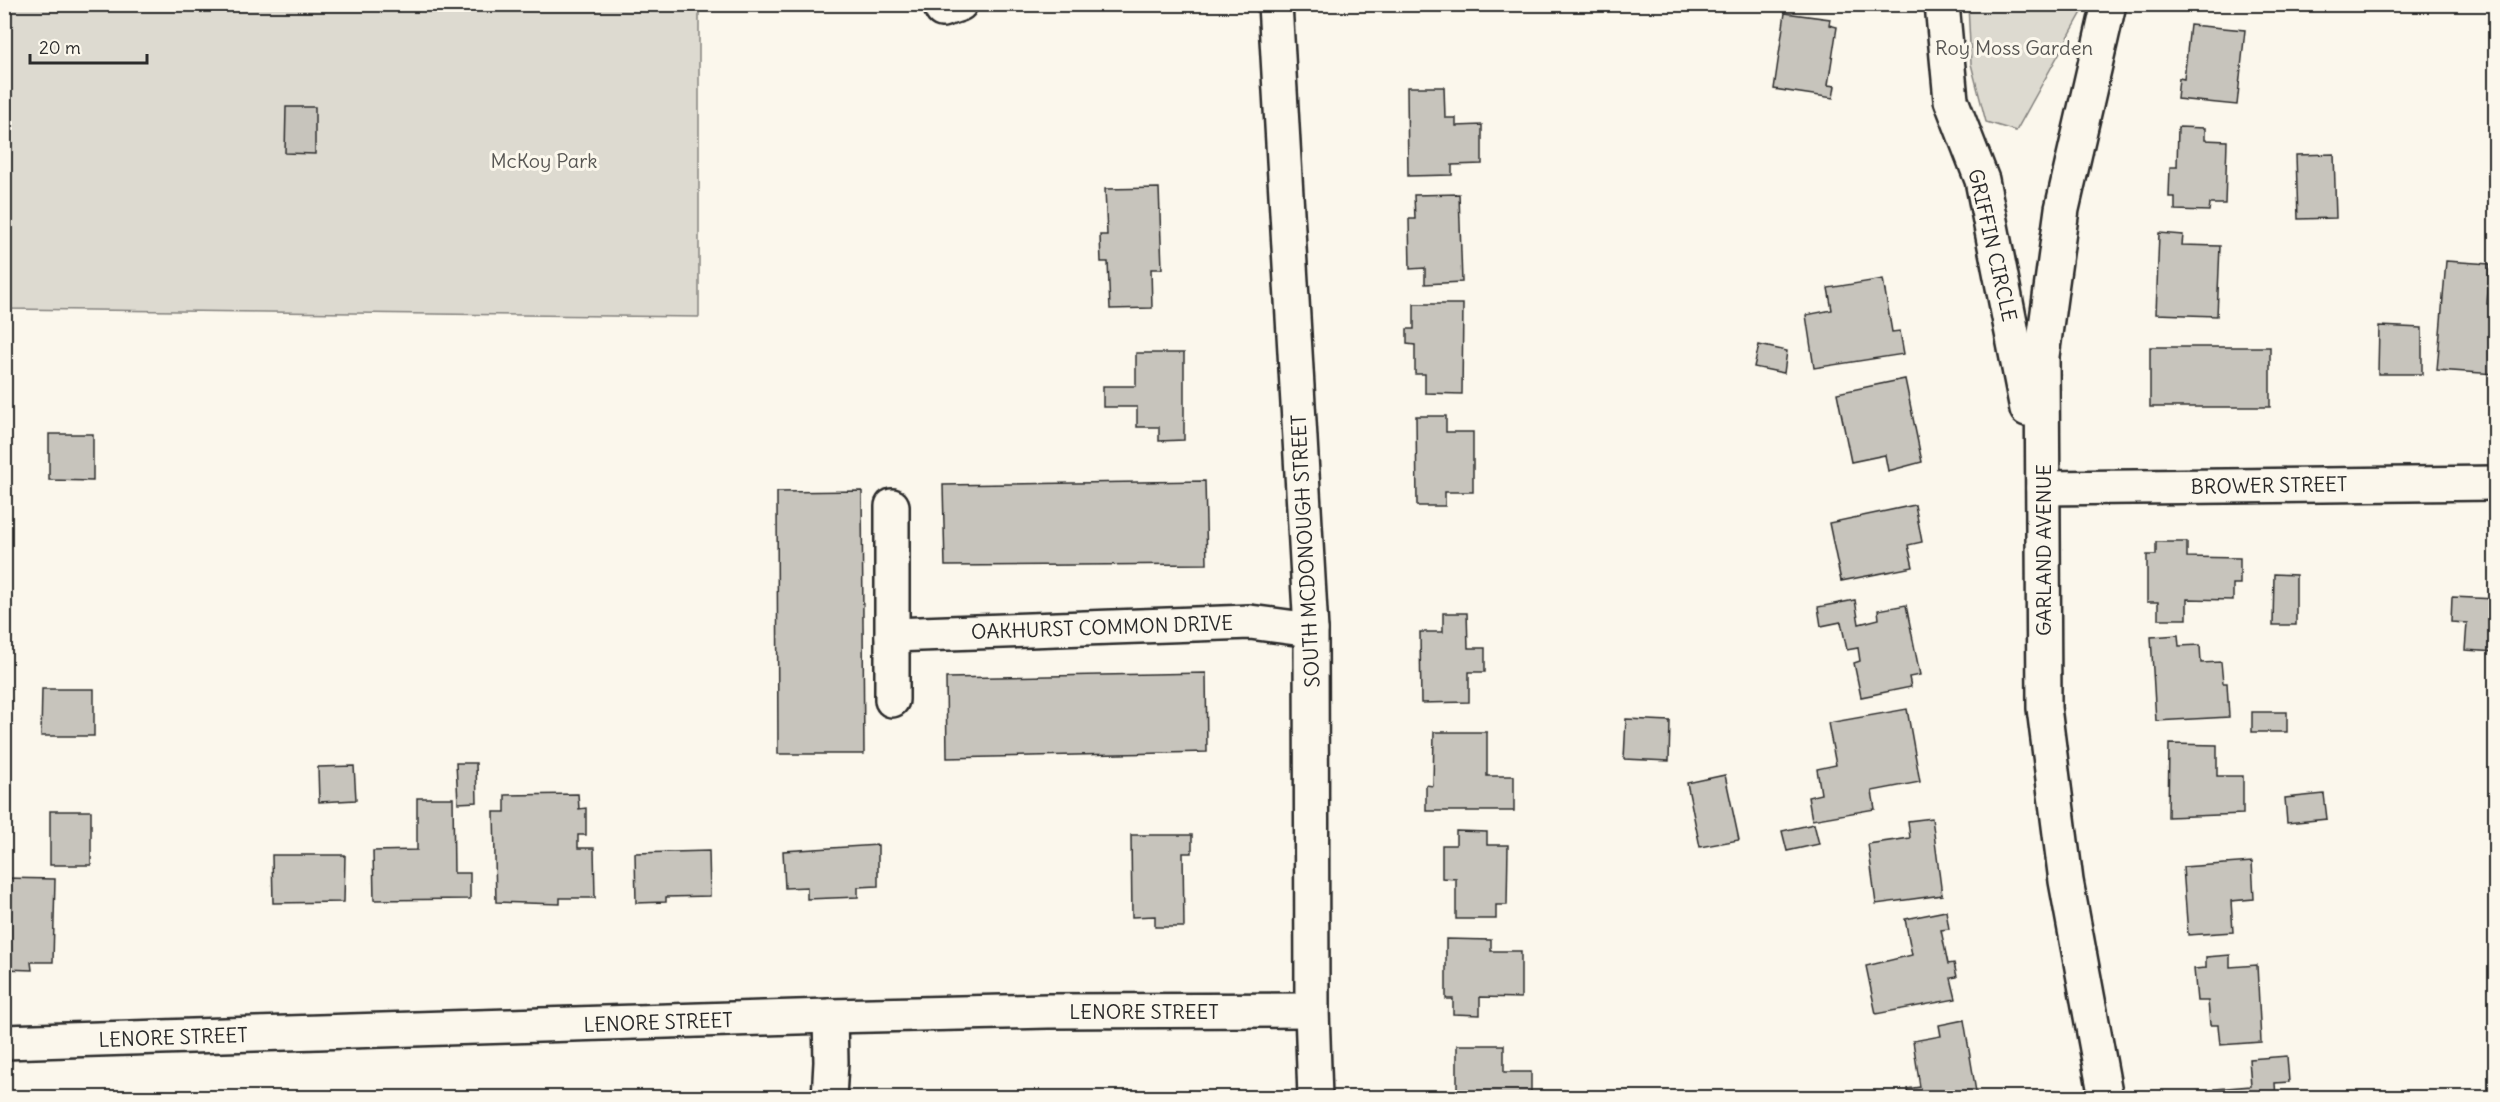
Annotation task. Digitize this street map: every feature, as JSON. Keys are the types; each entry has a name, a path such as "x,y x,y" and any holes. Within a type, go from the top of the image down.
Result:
{"street":[{"name":"SOUTH MCDONOUGH STREET","path":"1275,4 1311,630 1312,1010 1315,1098"},
{"name":"GRIFFIN CIRCLE","path":"1942,4 1951,100 1982,180 2043,488"},
{"name":"GARLAND AVENUE","path":"2106,1098 2067,881 2044,708 2043,344 2062,209 2109,4"},
{"name":"BROWER STREET","path":"2043,488 2496,483"},
{"path":"892,506 892,700"},
{"name":"OAKHURST COMMON DRIVE","path":"892,635 1250,622 1311,630"},
{"name":"LENORE STREET","path":"4,1042 830,1016 1048,1011 1312,1010"},
{"path":"829,1098 830,1016"}],"green space":[{"name":"McKoy Park","path":"5,5 699,5 699,317 5,309"},
{"name":"Roy Moss Garden","path":"1968,5 2086,5 2016,131 1986,122 1971,64"}],"building":[{"path":"1785,13 1830,19 1829,25 1837,27 1828,85 1835,86 1833,98 1774,89"},
{"path":"2190,25 2245,30 2237,105 2177,99 2179,78 2184,79"},
{"path":"1407,87 1444,87 1445,118 1456,118 1456,126 1482,125 1482,164 1452,165 1452,175 1408,176"},
{"path":"286,107 315,107 315,154 285,153"},
{"path":"2178,127 2205,128 2205,140 2227,141 2225,204 2210,204 2209,211 2175,210 2175,197 2169,197 2170,167 2177,167"},
{"path":"2334,154 2336,218 2298,219 2296,155"},
{"path":"1159,188 1162,269 1151,269 1152,308 1110,309 1108,262 1101,262 1100,235 1107,235 1105,189"},
{"path":"1459,194 1462,282 1425,284 1425,268 1410,269 1409,219 1415,219 1414,195"},
{"path":"2159,233 2183,235 2182,245 2220,246 2217,316 2156,314"},
{"path":"2446,261 2490,264 2487,304 2496,304 2496,374 2437,370"},
{"path":"1883,279 1892,332 1900,331 1904,354 1814,368 1806,315 1832,310 1828,288"},
{"path":"1414,304 1463,304 1462,394 1425,393 1425,374 1415,374 1415,345 1407,344 1407,329 1414,329"},
{"path":"2379,326 2422,328 2422,374 2378,374"},
{"path":"1759,345 1787,351 1784,373 1754,367"},
{"path":"2150,347 2270,347 2270,407 2150,407"},
{"path":"1136,353 1184,353 1184,440 1159,441 1159,427 1137,427 1137,407 1103,407 1103,386 1136,386"},
{"path":"1905,379 1922,462 1888,471 1885,455 1851,462 1837,393"},
{"path":"1416,416 1446,416 1446,432 1473,432 1473,492 1445,492 1445,506 1417,506"},
{"path":"49,434 93,434 93,481 49,480"},
{"path":"1205,481 1207,564 945,566 943,485"},
{"path":"862,491 864,754 778,754 777,492"},
{"path":"4,501 8,501 6,597 4,597"},
{"path":"1915,505 1922,542 1908,545 1913,567 1841,581 1829,523"},
{"path":"2156,542 2187,542 2187,557 2240,558 2240,584 2233,584 2233,600 2187,599 2187,619 2158,619 2158,602 2147,602 2147,555 2156,555"},
{"path":"2274,574 2296,575 2296,625 2273,625"},
{"path":"2452,597 2496,599 2496,652 2465,650 2467,623 2451,622"},
{"path":"1855,600 1859,624 1879,619 1878,610 1906,605 1920,675 1909,677 1911,687 1861,697 1854,663 1860,661 1858,648 1847,650 1841,622 1821,626 1818,607"},
{"path":"1443,613 1467,613 1468,648 1485,648 1485,672 1469,672 1469,702 1421,703 1420,632 1443,632"},
{"path":"2178,635 2179,646 2200,645 2201,663 2221,662 2223,683 2227,683 2229,717 2156,721 2151,637"},
{"path":"1206,673 1207,752 947,758 946,678"},
{"path":"42,689 94,689 94,736 41,736"},
{"path":"1907,709 1920,782 1872,791 1875,809 1812,820 1808,797 1821,794 1817,769 1836,765 1828,723"},
{"path":"2252,712 2287,712 2287,732 2252,732"},
{"path":"1626,719 1670,721 1669,761 1624,759"},
{"path":"1434,732 1487,732 1487,776 1514,776 1514,811 1426,811 1426,785 1433,786"},
{"path":"2169,744 2217,745 2217,776 2243,776 2243,814 2168,817"},
{"path":"456,763 476,763 477,802 458,803"},
{"path":"354,766 356,800 319,802 318,767"},
{"path":"1725,775 1739,840 1700,847 1687,783"},
{"path":"578,794 579,809 586,808 586,835 578,835 578,848 594,848 595,898 560,898 560,904 496,902 494,812 505,812 505,795"},
{"path":"2324,794 2327,819 2287,823 2285,798"},
{"path":"417,798 453,798 454,873 470,873 470,899 374,900 373,851 417,850"},
{"path":"50,811 91,811 91,865 50,865"},
{"path":"1932,818 1942,895 1876,904 1868,844 1910,838 1908,821"},
{"path":"1814,824 1819,844 1787,851 1782,831"},
{"path":"1456,831 1487,832 1487,845 1508,845 1507,905 1496,905 1496,919 1456,919 1456,879 1442,878 1442,845 1456,845"},
{"path":"1131,835 1192,835 1192,853 1183,853 1184,927 1155,927 1155,916 1132,917"},
{"path":"878,845 878,886 858,887 858,897 807,899 807,887 785,888 783,851"},
{"path":"709,851 710,896 666,897 666,902 636,903 635,853"},
{"path":"272,855 345,855 344,902 273,903"},
{"path":"2252,862 2254,899 2231,901 2233,932 2188,935 2183,867"},
{"path":"4,878 55,879 53,962 31,962 32,970 4,969"},
{"path":"1946,911 1949,929 1941,930 1948,964 1954,963 1957,977 1951,978 1956,999 1876,1014 1866,966 1912,955 1905,919"},
{"path":"1446,939 1491,940 1491,951 1521,951 1521,998 1480,997 1480,1015 1453,1014 1453,999 1446,999"},
{"path":"2230,955 2230,967 2257,965 2261,1042 2220,1045 2218,1025 2210,1025 2208,1001 2197,1001 2194,969 2206,968 2206,957"},
{"path":"1964,1020 1977,1098 1908,1098 1907,1089 1920,1087 1913,1041 1941,1036 1939,1025"},
{"path":"1457,1045 1504,1045 1504,1072 1531,1072 1531,1098 1440,1098 1440,1090 1457,1090"},
{"path":"2287,1056 2289,1082 2275,1083 2276,1098 2216,1098 2215,1089 2251,1086 2249,1059"},
{"path":"1196,1094 1196,1098 1115,1098 1115,1096"}]}
